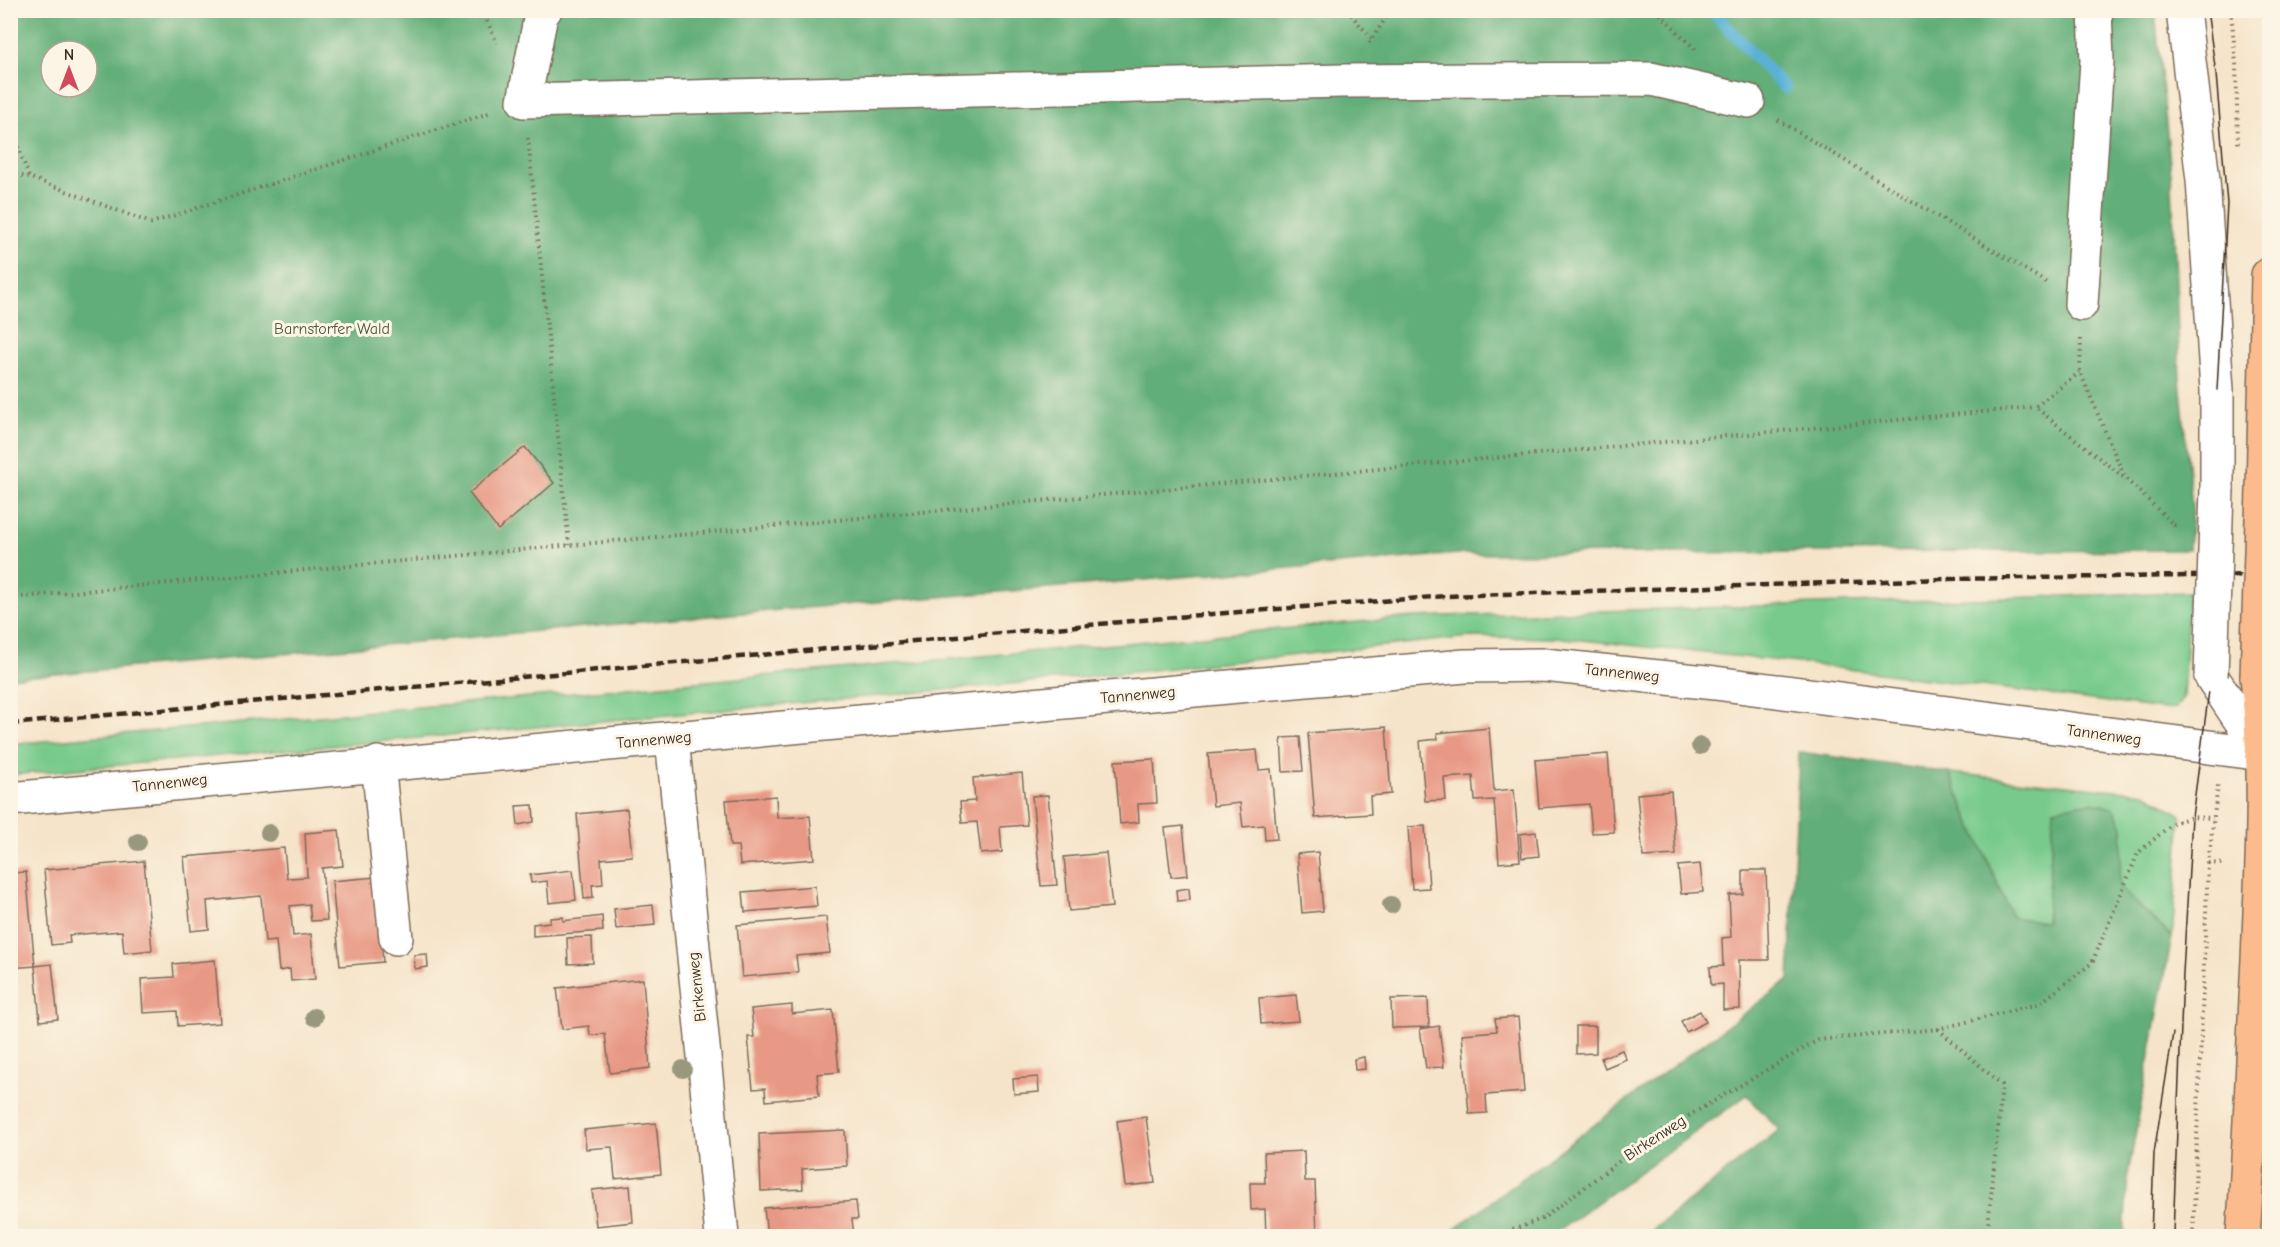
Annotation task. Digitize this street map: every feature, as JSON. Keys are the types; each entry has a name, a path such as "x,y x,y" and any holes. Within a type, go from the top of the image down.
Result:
{"main road":[{"path":"2243,1236 2259,1170 2263,754 2257,677 2268,275"}],"street":[{"path":"545,10 541,15 524,101 1342,81 1651,79 1748,101"},
{"path":"2081,304 2097,61 2095,10"},
{"path":"2183,10 2203,180 2217,390 2217,489 2211,676 2263,754"},
{"name":"Tannenweg","path":"10,799 378,763 1465,666 1544,665 1715,683 2263,754"},
{"name":"Birkenweg","path":"672,738 722,1236"},
{"path":"378,763 396,938"}],"path":[{"path":"482,10 500,51"},
{"path":"1347,10 1372,39"},
{"path":"1656,10 1698,52"},
{"path":"10,174 29,177 151,223 524,101 569,546"},
{"path":"1748,101 2081,304 2080,372 2125,478"},
{"path":"10,124 29,177"},
{"path":"10,598 2035,407 2080,372"},
{"path":"2035,407 2125,478 2174,525"},
{"path":"2193,1236 2208,863 2223,750"},
{"path":"1938,1029 2039,1004 2092,963 2138,853 2173,823 2192,817 2214,819"},
{"path":"1938,1029 2002,1085 1987,1236"},
{"name":"Birkenweg","path":"1496,1236 1542,1219 1649,1139 1818,1040 1938,1029"}],"green space":[{"name":"Barnstorfer Wald","path":"11,11 2155,11 2172,184 2180,379 2192,507 2189,550 1457,554 709,616 11,678"},
{"path":"2189,592 2183,697 2176,708 2163,709 1799,663 1563,638 1470,637 1086,677 11,775 11,744 1414,617"},
{"path":"1799,752 1949,773 2012,917 2046,922 2054,809 2092,802 2115,809 2123,827 2119,887 2172,937 2128,1174 2124,1236 1645,1236 1779,1130 1747,1095 1551,1236 1445,1236 1789,980"},
{"path":"1949,773 2145,793 2181,815 2172,937 2119,887 2123,827 2054,810 2046,923 2012,917"}],"building":[{"path":"525,447 554,483 498,530 469,493"},
{"path":"1386,727 1391,794 1370,796 1371,814 1315,818 1308,733"},
{"path":"1489,728 1494,791 1514,789 1520,861 1499,863 1494,800 1475,801 1473,776 1444,778 1446,800 1425,801 1420,741 1438,739 1437,733"},
{"path":"1300,737 1303,771 1283,772 1281,738"},
{"path":"1257,750 1259,770 1271,769 1277,839 1265,840 1264,825 1243,827 1240,803 1213,806 1208,754"},
{"path":"1608,754 1614,832 1592,833 1589,804 1539,808 1535,760"},
{"path":"1154,759 1157,803 1138,804 1139,822 1120,824 1115,761"},
{"path":"1022,773 1027,825 1000,827 1002,852 981,854 977,822 962,823 960,802 975,801 973,778"},
{"path":"1671,791 1676,855 1643,857 1637,794"},
{"path":"1048,795 1057,885 1041,886 1032,796"},
{"path":"776,796 777,818 810,816 814,859 740,865 738,846 730,846 726,800"},
{"path":"533,805 534,822 518,825 516,806"},
{"path":"627,809 632,856 601,859 603,884 592,885 593,898 584,899 577,814"},
{"path":"1183,826 1188,875 1171,877 1165,828"},
{"path":"1425,826 1429,888 1412,889 1408,827"},
{"path":"339,830 343,866 322,868 327,920 311,921 309,904 290,906 293,936 311,934 315,979 291,981 290,969 279,971 276,941 265,942 261,896 207,901 209,929 191,931 184,857 284,848 287,878 307,877 305,833"},
{"path":"1536,832 1539,856 1522,858 1520,834"},
{"path":"1318,852 1323,911 1302,913 1297,854"},
{"path":"1106,853 1112,907 1069,911 1064,857"},
{"path":"144,861 152,950 124,953 122,931 69,935 70,943 51,945 44,870"},
{"path":"1700,864 1703,892 1681,894 1678,866"},
{"path":"573,870 576,900 549,903 547,881 531,883 530,875"},
{"path":"1743,870 1766,870 1769,960 1739,960 1740,1009 1723,1010 1723,984 1711,985 1710,967 1723,966 1722,938 1731,937 1729,895 1743,894"},
{"path":"26,872 35,966 10,968 10,873"},
{"path":"376,877 383,962 340,966 332,881"},
{"path":"815,886 817,906 745,912 743,892"},
{"path":"1189,888 1190,900 1177,901 1176,890"},
{"path":"653,905 655,925 616,929 614,909"},
{"path":"602,916 603,931 533,936 533,924 550,922 550,918 563,917 563,921"},
{"path":"826,917 830,953 796,956 798,972 742,977 737,925"},
{"path":"592,937 593,963 568,964 567,938"},
{"path":"427,954 428,967 415,969 414,955"},
{"path":"215,960 220,1023 178,1026 177,1011 143,1013 141,979 174,977 173,964"},
{"path":"52,964 58,1019 40,1021 35,966"},
{"path":"643,979 650,1068 610,1073 605,1034 590,1035 589,1026 562,1029 557,988"},
{"path":"1296,995 1299,1021 1261,1024 1259,998"},
{"path":"1428,998 1429,1027 1392,1028 1391,999"},
{"path":"792,1005 792,1014 833,1010 839,1072 817,1074 819,1096 766,1101 765,1088 753,1089 748,1037 754,1037 751,1009"},
{"path":"1700,1011 1706,1022 1686,1032 1681,1021"},
{"path":"1518,1017 1524,1092 1486,1095 1487,1113 1469,1114 1462,1034 1497,1031 1495,1019"},
{"path":"1439,1026 1444,1067 1426,1068 1420,1029"},
{"path":"1576,1026 1596,1026 1596,1053 1576,1054"},
{"path":"1622,1050 1626,1059 1605,1068 1601,1058"},
{"path":"1364,1057 1365,1069 1355,1070 1354,1059"},
{"path":"1038,1077 1039,1092 1014,1094 1013,1079"},
{"path":"1146,1117 1155,1183 1125,1186 1117,1121"},
{"path":"656,1123 661,1174 615,1179 612,1147 586,1149 584,1130"},
{"path":"845,1130 847,1166 802,1169 803,1189 761,1191 759,1134"},
{"path":"1304,1151 1305,1181 1315,1181 1317,1236 1266,1236 1265,1209 1251,1210 1250,1183 1265,1183 1264,1153"},
{"path":"630,1186 633,1222 596,1226 592,1190"},
{"path":"856,1201 858,1219 852,1219 854,1236 767,1236 764,1208"},
{"path":"567,1232 568,1236 543,1236 543,1235"}],"waterway":[{"path":"1711,10 1785,88"}],"tram line":[{"path":"2207,10 2216,74 2227,204 2217,390"},
{"path":"2173,1236 2183,973 2192,817 2211,676"},
{"path":"2151,1236 2154,1153 2173,1033"}],"railway":[{"path":"10,724 1175,617 1446,596 1944,579 2270,575"}]}
